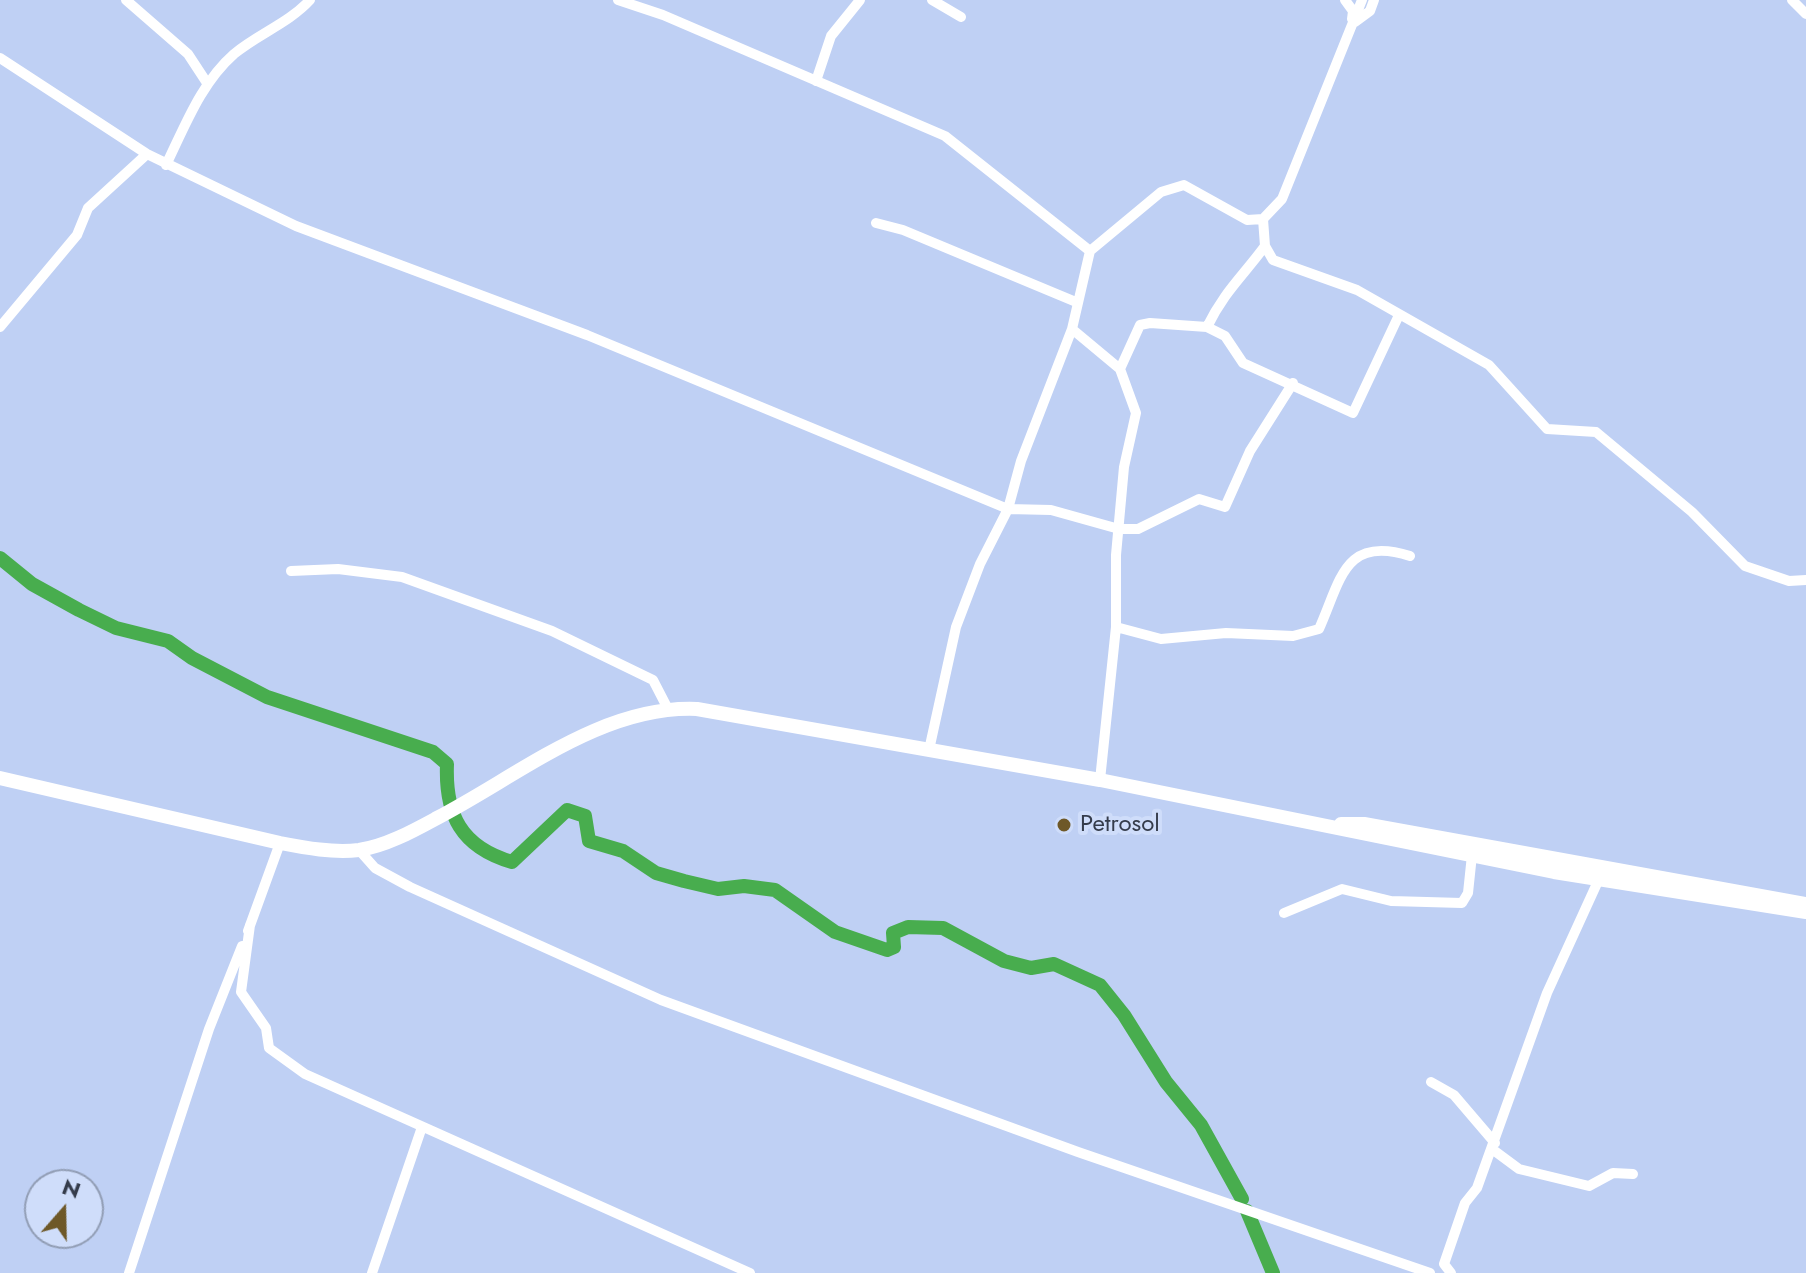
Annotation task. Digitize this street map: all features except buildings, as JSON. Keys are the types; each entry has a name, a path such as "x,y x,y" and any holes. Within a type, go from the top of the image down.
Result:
{"highway":[{"path":"0,778 280,843 320,850 359,850 396,839 426,825 599,729 630,716 668,709 715,710 1100,780 1599,879 1806,912"},
{"path":"1316,823 1364,824 1806,904"}],"street":[{"path":"126,0 188,54 207,83"},
{"path":"166,165 207,83 234,55 298,13 310,0"},
{"path":"618,0 945,136 1090,251"},
{"path":"816,81 831,36 860,0"},
{"path":"932,0 961,17"},
{"path":"1345,0 1353,11 1352,26"},
{"path":"929,750 956,627 980,564 1008,509 1021,461 1072,329 1090,251 1161,192 1184,185 1247,220 1263,219 1282,199 1362,0"},
{"path":"1352,26 1370,11 1374,0"},
{"path":"1792,0 1806,14"},
{"path":"0,58 166,165 296,226 587,335 1008,509 1051,510 1119,529 1138,529 1199,499 1225,507 1250,451 1293,383"},
{"path":"0,327 77,235 88,208 147,154"},
{"path":"1263,219 1265,246 1273,260 1357,290 1489,365 1547,429 1596,432 1692,512 1745,566 1789,581 1806,580"},
{"path":"876,223 903,230 1076,302"},
{"path":"1207,327 1223,294 1245,274 1265,246"},
{"path":"1120,369 1140,325 1207,327 1225,336 1243,363 1293,383 1353,413 1399,315"},
{"path":"1072,329 1120,369 1136,413 1124,467 1116,627 1100,780"},
{"path":"1116,627 1161,639 1226,633 1293,636 1319,629 1348,566 1360,553 1374,549 1410,556"},
{"path":"291,571 338,569 402,577 552,631 653,680 668,709"},
{"path":"129,1273 209,1029 280,843"},
{"path":"359,850 375,868 410,887 661,1000 1078,1152 1430,1273"},
{"path":"1284,913 1342,889 1391,901 1462,903 1468,893 1472,855"},
{"path":"1451,1273 1444,1264 1465,1203 1477,1188 1547,993 1599,879"},
{"path":"250,925 241,992 266,1028 269,1048 305,1074 725,1269 750,1273"},
{"path":"1431,1082 1454,1095 1494,1146 1519,1169 1589,1186 1613,1173 1633,1174"},
{"path":"372,1273 422,1127"}],"waterway":[{"path":"0,558 32,584 79,610 116,628 168,641 192,658 267,697 433,752 447,764 449,799 460,826 468,838 494,856 512,862 567,810 585,816 589,841 623,851 656,873 718,889 744,886 775,890 835,932 887,950 894,947 893,933 908,927 943,928 1004,961 1031,968 1054,964 1100,985 1124,1015 1166,1082 1201,1125 1242,1199"},
{"path":"1247,1211 1273,1273"}],"place":[{"name":"Petrosol","path":"1064,825"}]}
